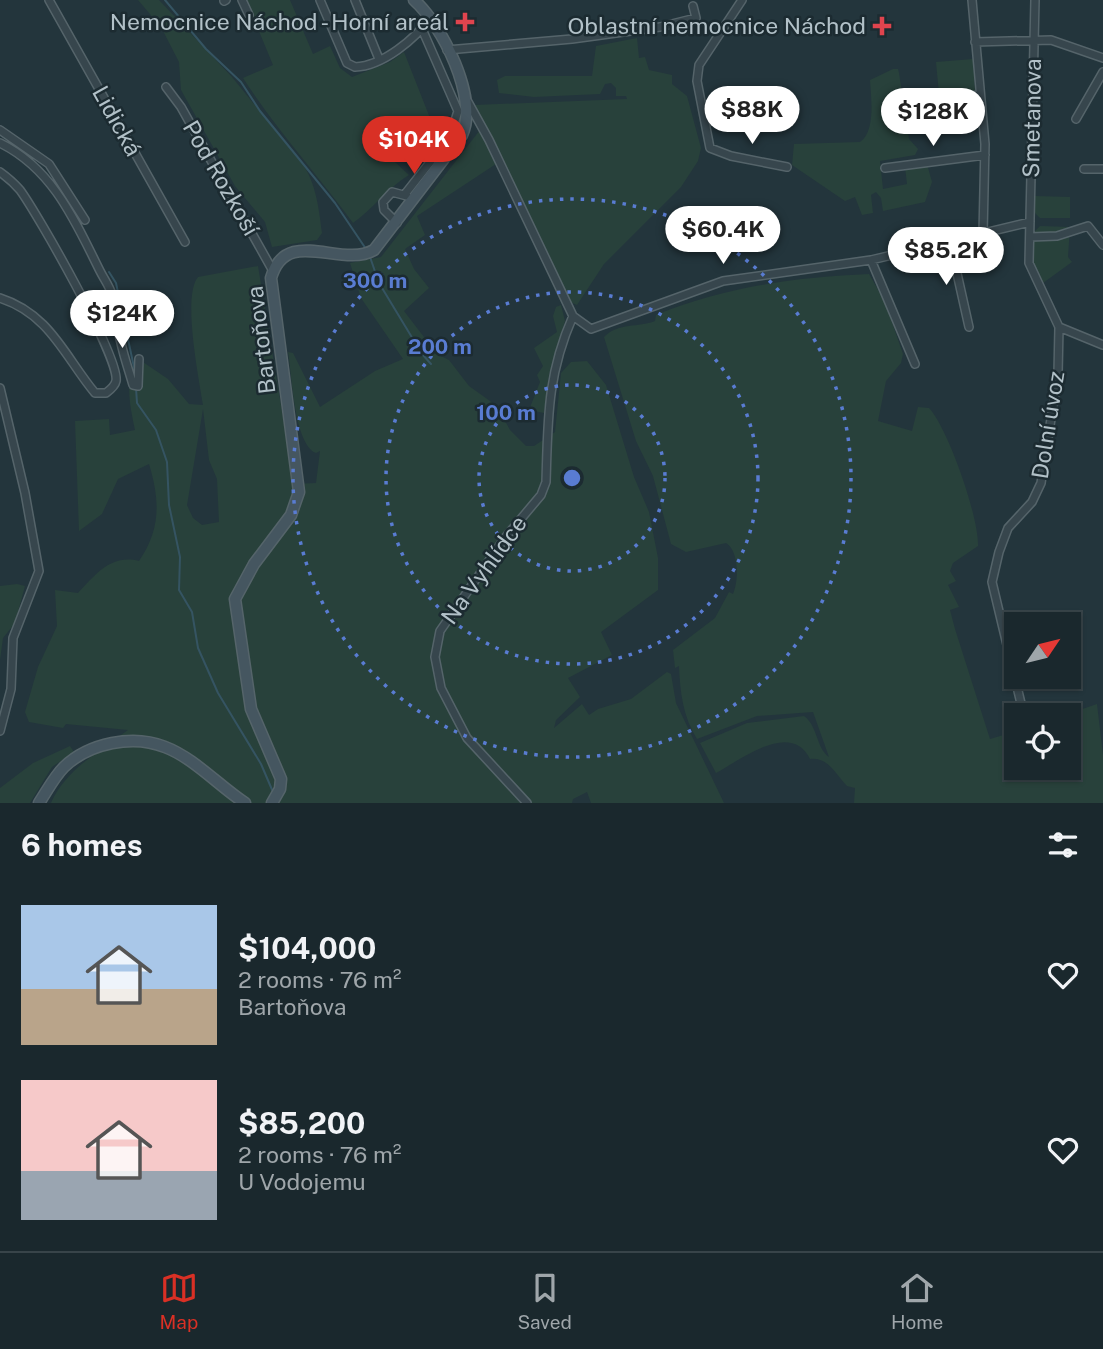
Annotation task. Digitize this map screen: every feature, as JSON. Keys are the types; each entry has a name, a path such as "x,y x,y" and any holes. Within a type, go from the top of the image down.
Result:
{"street":[{"name":"Lidická","path":"49,0 185,242"},
{"path":"242,0 248,15"},
{"path":"320,0 347,63 361,66 379,59 422,29 431,18"},
{"path":"355,0 379,59"},
{"path":"414,0 431,18 468,102 489,140 573,316 591,329 723,281 871,260 1030,222"},
{"path":"742,0 699,65 696,80 710,148 731,156 787,167"},
{"path":"972,0 985,155 983,234"},
{"name":"Smetanova","path":"1035,0 1029,262 1059,327"},
{"path":"447,50 660,27 696,18 693,6"},
{"path":"397,223 384,210 383,202 392,192 410,194 450,137 458,111 422,29"},
{"path":"975,42 1034,40 1063,44 1103,58"},
{"path":"1076,119 1103,72"},
{"name":"Pod Rozkoší","path":"166,87 181,107 273,271"},
{"path":"904,100 980,94"},
{"name":"Bartoňova","path":"272,803 280,789 281,779 251,709 235,599 254,564 291,515 299,495 299,475 271,293 273,271 282,258 301,249 354,257 364,255 379,245 397,223 410,194 462,135 467,121 468,102"},
{"path":"0,130 49,164 85,220"},
{"path":"0,143 23,154 38,167 66,204 75,226 87,240 112,293 121,343 133,385 138,386 139,359"},
{"path":"885,168 985,155"},
{"path":"1084,169 1103,169"},
{"path":"0,172 20,191 88,308 114,365 116,381 112,388 106,393 95,393 51,331 25,310 0,298"},
{"path":"1030,237 1057,236 1088,226 1103,245"},
{"path":"950,242 969,327"},
{"path":"871,260 915,364"},
{"name":"Na Vyhlídce","path":"527,803 467,738 441,688 435,657 440,631 504,539 541,495 546,482 549,393 563,338 573,316"},
{"path":"1059,327 1103,345"},
{"name":"Dolní úvoz","path":"1021,703 992,582 1008,528 1032,502 1041,483 1058,374 1059,327"},
{"path":"0,388 25,493 39,572 13,638 11,689 0,731"},
{"path":"39,803 62,769 72,761 106,744 136,741 170,749 245,803"}],"green space":[{"path":"138,0 159,0 232,77 302,163 311,179 318,206 322,233 317,240 272,247 265,222 235,186 181,90 179,62 161,27"},
{"path":"246,0 290,0 313,54 330,46 340,68 352,77 390,62 404,52 430,118 395,162 409,175 353,223 243,78 273,65"},
{"path":"637,38 639,58 645,57 649,70 672,75 672,84 687,96 701,148 698,161 681,187 604,264 577,305 570,302 475,105 627,99 626,96 616,96 616,88 611,83 605,84 600,94 534,97 499,93 497,80 505,76 592,76 596,46"},
{"path":"973,59 975,91 939,94 936,62"},
{"path":"898,69 899,73 909,139 918,149 915,155 880,161 883,189 907,184 905,167 927,164 932,182 925,202 883,211 881,198 876,192 871,195 873,213 862,215 855,197 845,201 792,165 794,144 860,142 865,137 870,122 870,80"},
{"path":"480,130 496,164 417,216 425,235 405,249 414,269 429,288 404,311 437,354 449,360 469,386 497,406 510,430 526,446 534,446 555,432 561,373 571,362 587,361 606,385 634,477 649,512 658,558 658,590 601,632 612,655 568,678 580,697 556,720 554,728 582,704 589,715 598,709 631,699 667,672 671,674 676,703 724,803 591,803 587,792 573,799 572,803 51,803 65,780 75,770 128,730 66,724 63,728 29,722 25,712 38,667 57,626 55,590 78,593 112,563 120,560 139,561 155,526 156,514 155,490 149,464 118,479 102,514 79,531 75,421 109,419 110,435 135,430 129,384 137,358 168,379 189,404 203,405 191,319 193,287 198,277 258,266 294,484 316,483 320,451 316,453 303,437 288,352 293,353 320,407 375,371 403,359 361,298 350,263 381,257","holes":["203,409 209,460 217,479 219,522 202,525 193,518 187,505"]},
{"path":"1035,196 1070,197 1070,218 1040,218 1034,212"},
{"path":"1040,226 1070,227 1068,257 1072,262 1043,283 1033,264 1034,232"},
{"path":"869,274 885,302 903,354 901,363 886,381 878,421 912,431 918,407 929,408 937,418 953,453 968,495 978,546 953,563 950,571 956,581 948,585 959,607 950,610 990,739 1004,735 1004,780 1081,780 1081,709 1097,704 1103,755 1103,803 854,803 855,788 847,786 827,764 810,759 802,748 791,743 766,746 716,773 700,743 747,723 804,716 809,720 829,757 813,712 757,716 697,739 685,713 679,666 675,668 673,650 715,618 729,592 733,594 737,574 736,559 726,543 686,552 671,544 653,476 636,441 604,337 622,327 655,321 656,315 708,297 761,285"},
{"path":"561,305 565,321 549,375 544,413 529,410 540,382 537,375 543,366 534,348 557,332 553,316 556,307"},
{"path":"0,586 25,586 15,623 3,638 0,660"},
{"path":"70,746 74,752 52,767 30,803 0,803 0,788 33,763"}],"waterway":[{"path":"165,0 206,49 241,82 260,111 335,203 366,249"},
{"path":"370,257 379,283 422,354 431,364"},
{"path":"109,272 116,283 135,372"},
{"path":"136,388 137,403 156,430 167,462 169,505 180,557 179,590 192,612 198,648 218,693 261,764 273,792"}],"place":[{"name":"Nemocnice Náchod - Horní areál","path":"465,22"},
{"name":"Oblastní nemocnice Náchod","path":"882,26"}]}
